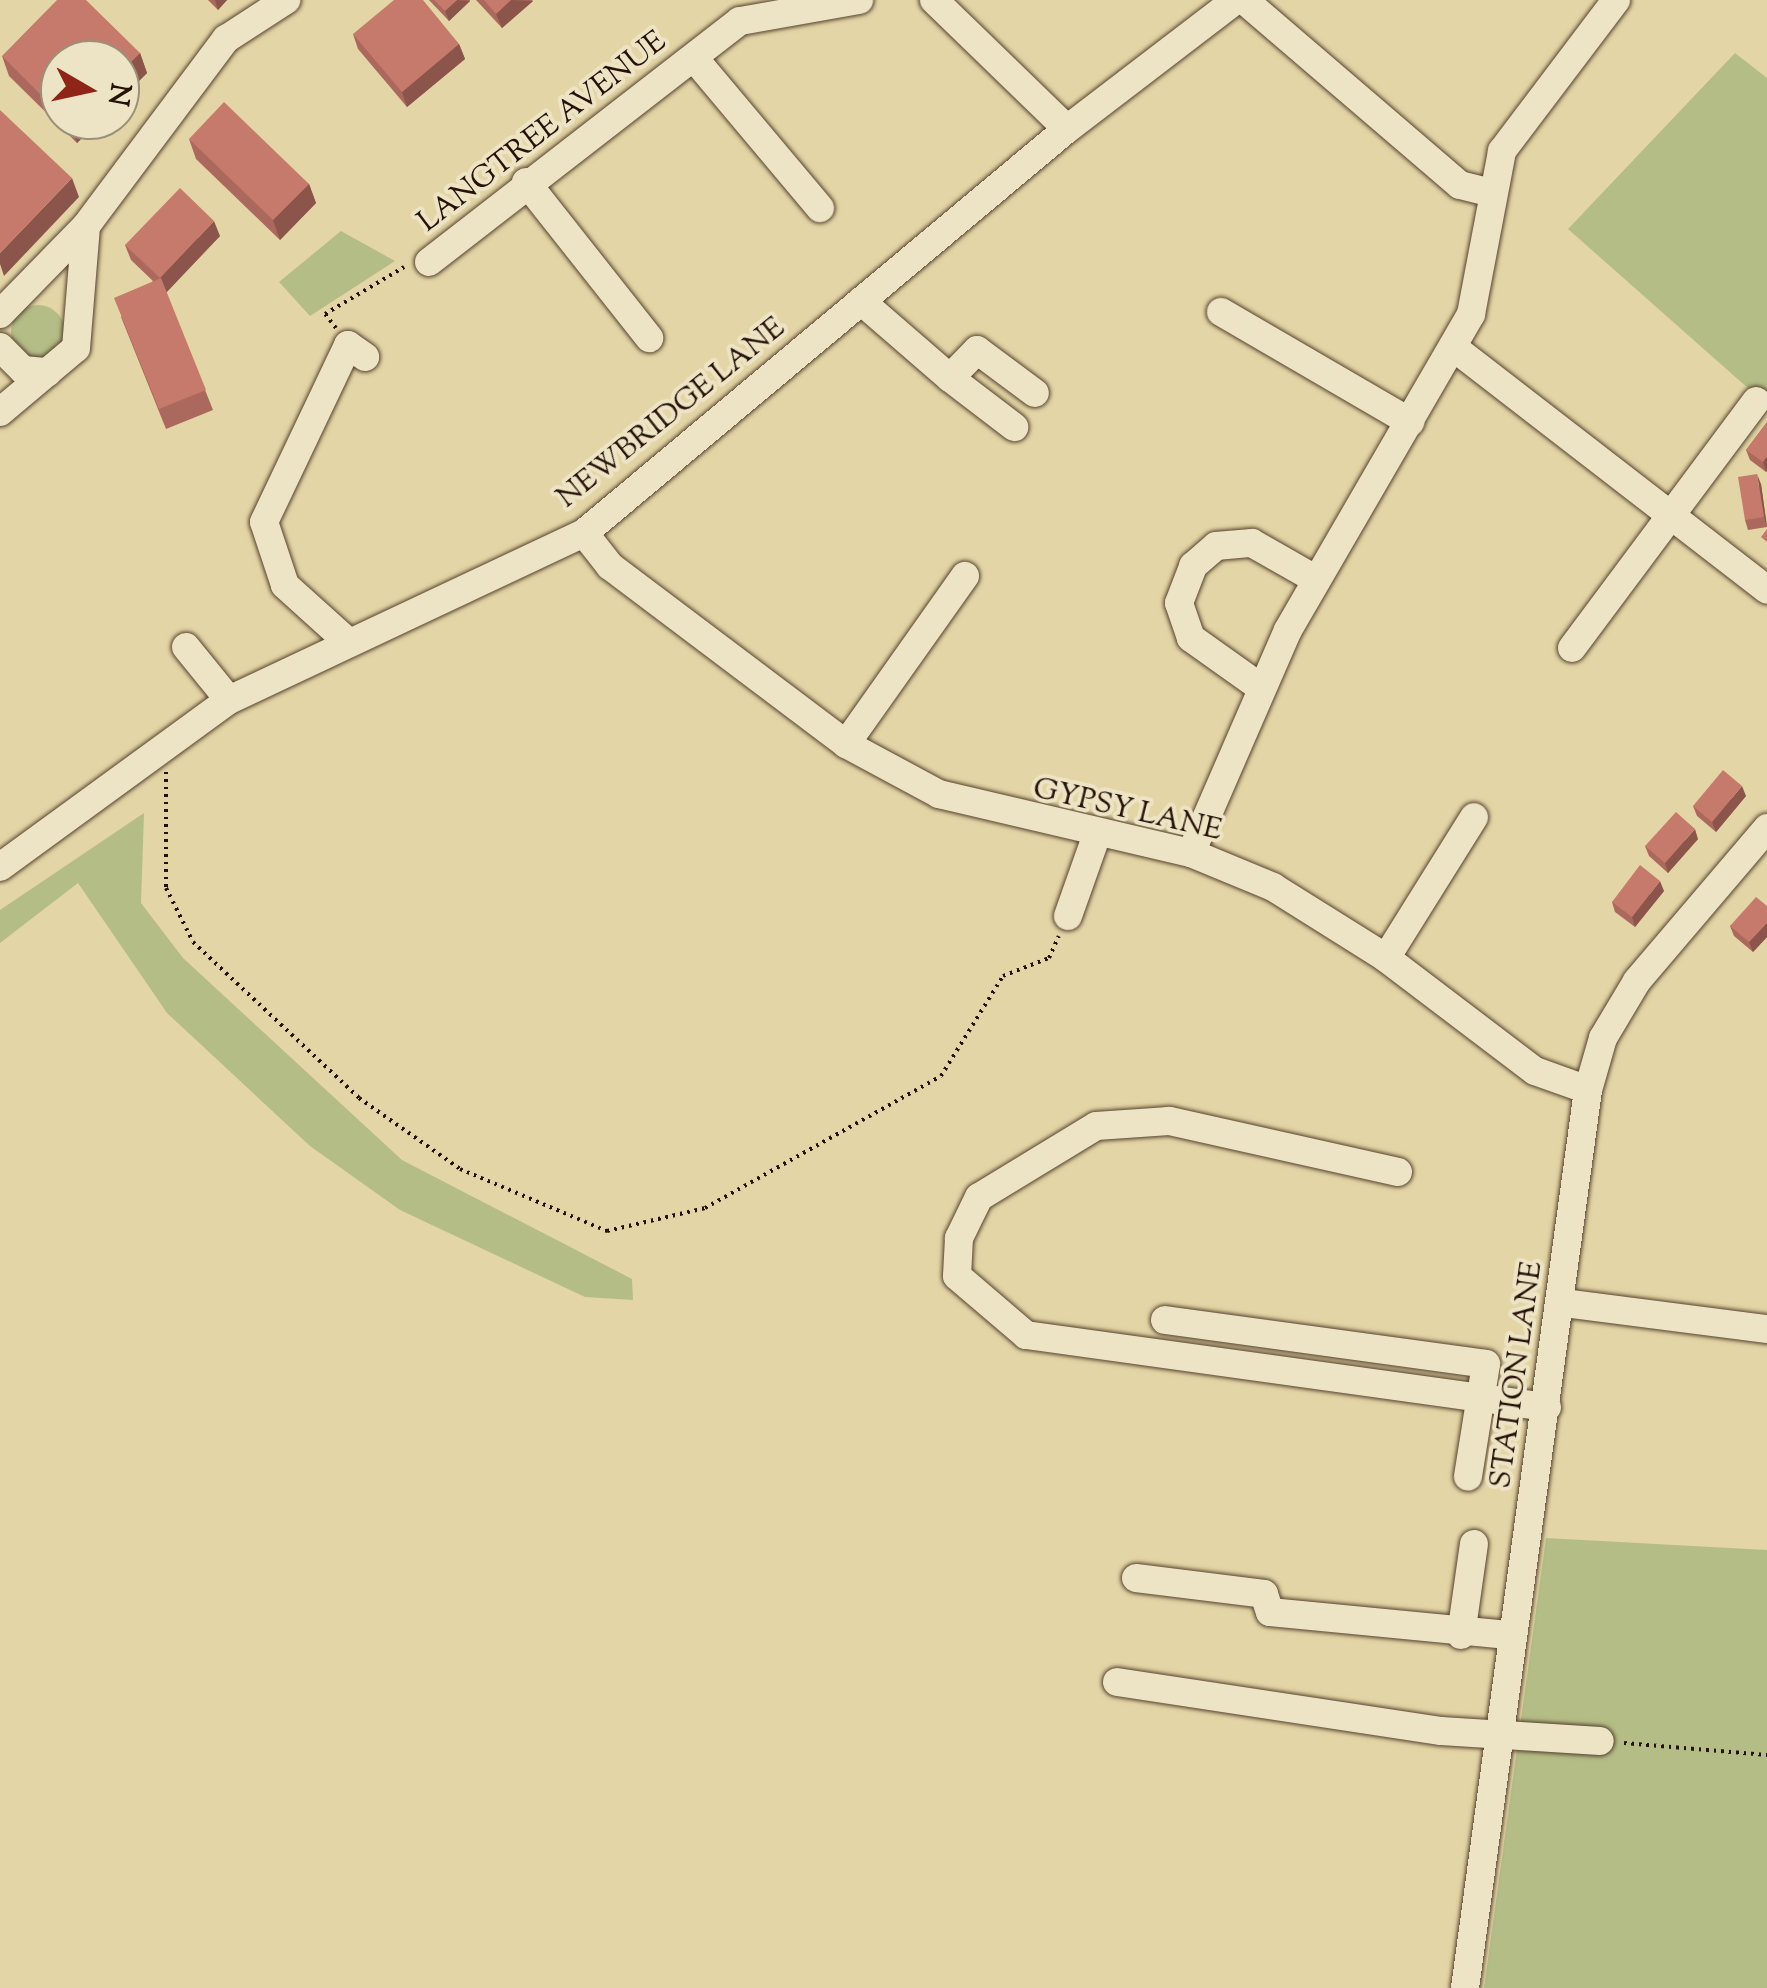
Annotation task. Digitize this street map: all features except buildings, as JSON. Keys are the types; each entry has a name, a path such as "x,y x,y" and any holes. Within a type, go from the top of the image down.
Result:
{"street":[{"path":"8,302 86,226 226,40 286,0"},
{"name":"LANGTREE AVENUE","path":"429,262 526,182 740,21 803,4 859,0"},
{"path":"934,0 1067,129"},
{"name":"NEWBRIDGE LANE","path":"0,867 154,751 230,700 584,533 1067,129 1236,0"},
{"path":"1244,0 1460,185 1490,194"},
{"path":"1191,853 1260,687 1315,579 1471,314 1490,194 1502,151 1536,94 1616,0"},
{"path":"694,58 820,208"},
{"path":"526,182 649,338"},
{"path":"0,412 76,348 75,312 86,226"},
{"path":"8,302 54,293 75,312"},
{"path":"861,301 1014,428"},
{"path":"1222,312 1410,422"},
{"path":"0,347 23,370 48,372"},
{"path":"1453,348 1669,510 1767,590"},
{"path":"950,378 978,350 1036,393"},
{"path":"348,642 284,585 264,522 356,351"},
{"path":"1572,648 1669,510 1756,401"},
{"name":"GYPSY LANE","path":"584,533 610,566 846,744 940,794 1097,834 1191,853 1273,887 1386,958 1535,1071 1588,1090"},
{"path":"1260,687 1191,638 1179,603 1192,566 1216,546 1252,543 1315,579"},
{"path":"846,744 965,576"},
{"path":"186,648 230,700"},
{"path":"1386,958 1474,818"},
{"name":"STATION LANE","path":"1464,1988 1496,1731 1563,1303 1588,1090 1603,1038 1636,981 1767,828"},
{"path":"1068,916 1097,834"},
{"path":"1398,1172 1169,1121 1096,1126 979,1197 958,1238 957,1276 1026,1335 1547,1407"},
{"path":"1563,1303 1767,1330"},
{"path":"1165,1320 1486,1364 1468,1477"},
{"path":"1324,1376 1329,1342"},
{"path":"1461,1635 1474,1544"},
{"path":"1136,1578 1264,1594 1270,1612 1461,1635 1511,1636"},
{"path":"1117,1682 1230,1705 1600,1741"}],"path":[{"path":"356,351 326,314 390,270 429,262"},
{"path":"154,751 170,779 166,888 193,942 359,1098 460,1168 607,1231 704,1208 941,1076 1004,976 1049,958 1068,916"},
{"path":"1600,1741 1767,1755"}],"green space":[{"path":"1735,53 1767,78 1767,405 1568,229"},
{"path":"341,231 395,261 310,316 279,282"},
{"path":"38,305 57,313 65,332 57,351 38,359 19,351 11,332 19,313"},
{"path":"144,813 141,903 183,958 402,1160 632,1279 633,1300 585,1297 400,1210 310,1146 167,1013 78,883 0,943 0,910"},
{"path":"1546,1538 1767,1550 1767,1988 1484,1988"}]}
